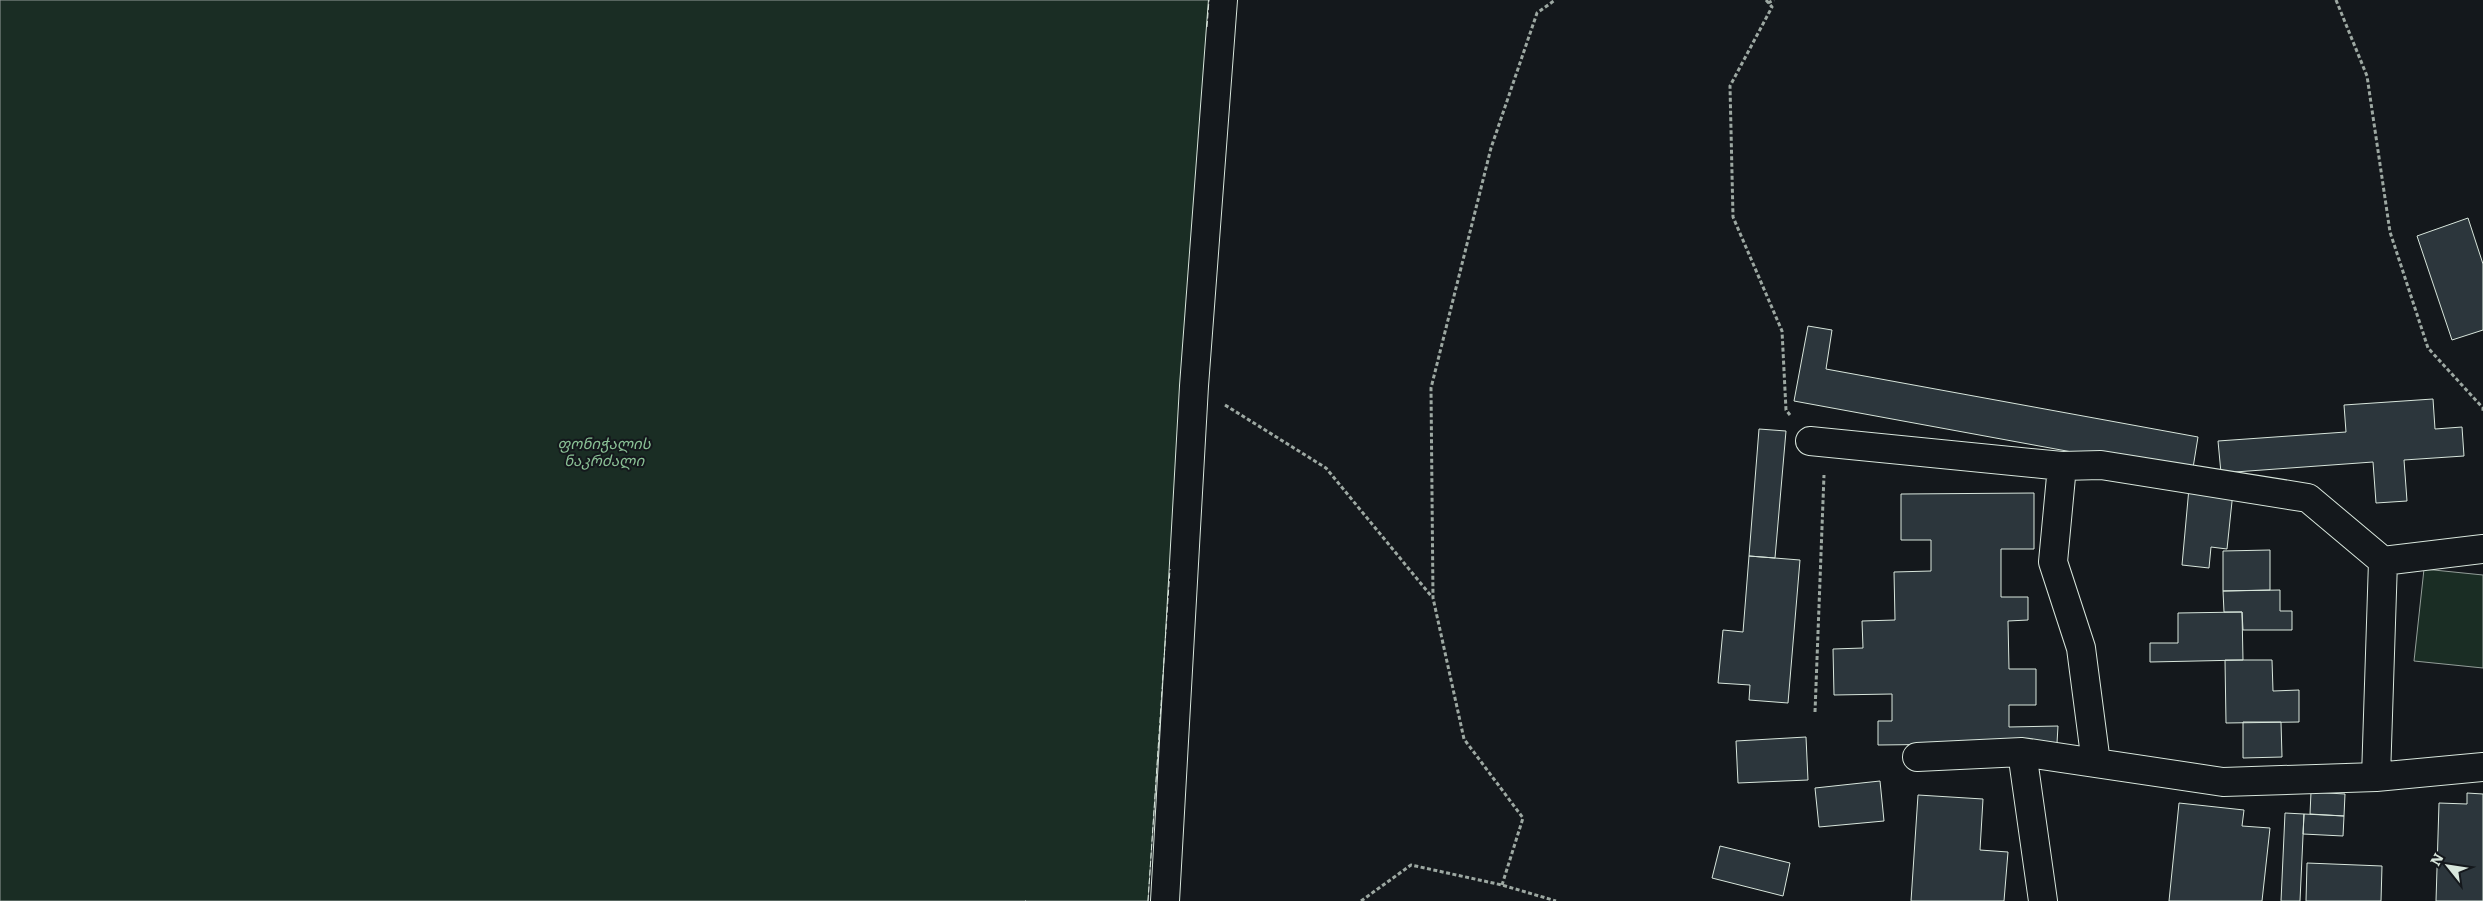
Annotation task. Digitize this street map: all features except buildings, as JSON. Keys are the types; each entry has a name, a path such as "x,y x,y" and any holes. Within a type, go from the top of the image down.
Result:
{"street":[{"path":"1165,901 1194,386 1223,0"},
{"path":"1810,441 2062,466 2101,465 2308,498 2383,562 2483,549"},
{"path":"2062,466 2053,562 2081,648 2096,763"},
{"path":"2376,777 2383,562"},
{"path":"2022,752 2043,901"},
{"path":"1917,757 2022,752 2223,782 2376,777 2483,767"}],"path":[{"path":"1502,885 1523,818 1464,739 1433,598 1431,388 1492,148 1537,12 1555,0"},
{"path":"1767,1 1774,0"},
{"path":"2336,0 2367,76 2390,232 2428,348 2483,408 2483,413"},
{"path":"1767,1 1772,7 1730,86 1733,217 1782,331 1786,410 1810,441 1824,464 1815,712"},
{"path":"1194,386 1326,468 1433,598"},
{"path":"1361,901 1411,865 1502,885 1556,901"}],"green space":[{"name":"ფონიჭალის ნაკრძალი","path":"0,0 1209,0 1148,901 0,901"},
{"path":"2424,569 2483,575 2483,668 2414,661"}],"fence":[{"path":"1207,27 1209,0"},
{"path":"1148,901 1170,569"}]}
